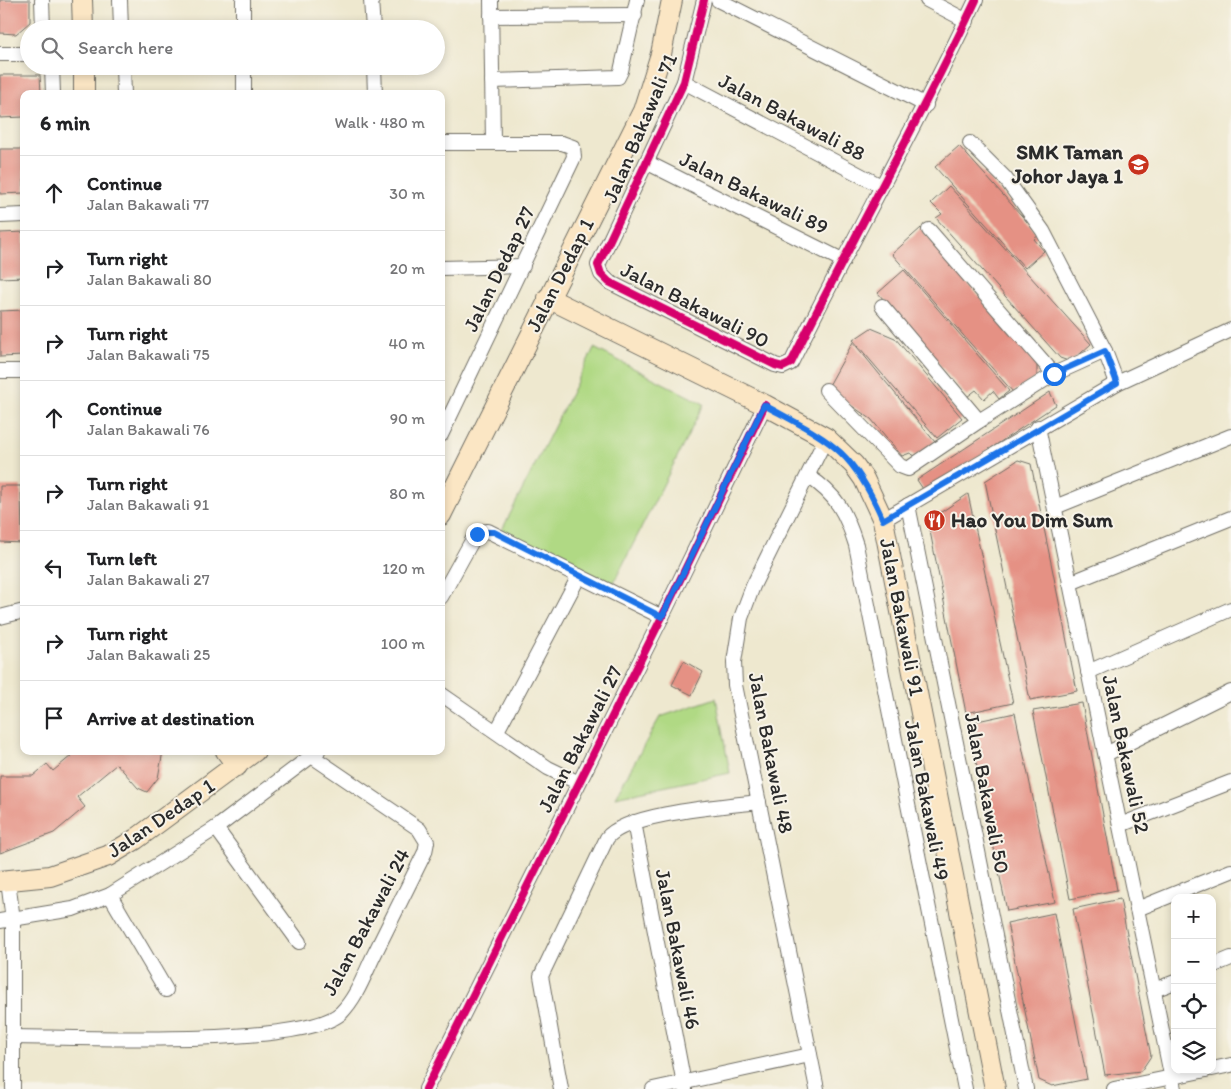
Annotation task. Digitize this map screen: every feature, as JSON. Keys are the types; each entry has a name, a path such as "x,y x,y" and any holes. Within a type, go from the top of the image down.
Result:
{"main road":[{"path":"82,0 83,20"},
{"name":"Jalan Dedap 1","path":"445,507 643,111 661,54 672,0"},
{"path":"84,75 84,90"},
{"name":"Jalan Bakawali 91","path":"548,298 764,405 826,438 854,465 864,479 883,520 995,1089"},
{"name":"Jalan Dedap 1","path":"4,881 50,876 108,856 136,840 231,758"}],"street":[{"path":"42,0 43,20"},
{"path":"120,0 121,20"},
{"path":"243,0 244,20"},
{"path":"372,0 373,20"},
{"path":"445,143 493,143 491,0"},
{"path":"492,81 618,77 635,15 637,0"},
{"name":"Jalan Bakawali 71","path":"598,265 648,163 684,82 704,0"},
{"path":"718,0 926,105"},
{"path":"927,0 967,21"},
{"path":"842,260 926,105 976,0"},
{"path":"491,16 635,15"},
{"path":"0,54 20,54"},
{"path":"52,75 53,90"},
{"path":"123,75 124,90"},
{"path":"244,75 244,90"},
{"path":"375,75 376,90"},
{"name":"Jalan Bakawali 88","path":"684,82 881,186"},
{"path":"970,142 1005,178 1043,231 1105,351 1117,383"},
{"name":"Jalan Dedap 27","path":"445,427 574,157 573,147 562,143 493,143"},
{"name":"Jalan Bakawali 89","path":"648,163 842,260"},
{"path":"0,216 20,215"},
{"path":"929,230 1054,374"},
{"name":"Jalan Bakawali 90","path":"598,265 601,274 608,282 775,366 783,367 791,363 842,260"},
{"path":"445,268 522,266"},
{"path":"882,306 979,421"},
{"path":"883,520 1038,427 1117,383 1231,330"},
{"path":"826,390 903,468 912,468 979,421 1054,374 1105,351"},
{"path":"0,371 20,371"},
{"name":"Jalan Bakawali 27","path":"426,1089 662,617 764,405"},
{"name":"Jalan Bakawali 52","path":"1038,427 1173,1083"},
{"path":"1055,507 1231,436"},
{"name":"Jalan Bakawali 48","path":"817,1089 736,685 734,662 740,618 753,586 826,438"},
{"name":"Jalan Bakawali 49","path":"808,476 829,492 839,504 848,519 856,545 965,1089"},
{"name":"Jalan Bakawali 50","path":"908,505 1026,1089"},
{"path":"1070,583 1231,518"},
{"path":"445,590 470,543 482,532 494,532 662,617"},
{"path":"497,731 579,576"},
{"path":"1088,672 1231,608"},
{"path":"0,617 20,612"},
{"path":"1106,754 1231,692"},
{"path":"445,697 548,768 578,782"},
{"path":"6,920 73,909 110,895 216,828 314,755"},
{"name":"Jalan Bakawali 24","path":"12,1037 179,1037 264,1034 313,1027 340,1013 356,992 425,852 427,842 419,829 316,755"},
{"path":"1120,825 1231,782"},
{"path":"561,1089 541,985 542,971 607,838 617,828 634,822 692,810 759,802"},
{"name":"Jalan Bakawali 46","path":"634,822 684,1086"},
{"path":"216,828 299,942"},
{"path":"1138,909 1231,871"},
{"path":"4,881 13,1089"},
{"path":"110,895 166,990"},
{"path":"1216,964 1231,958"},
{"path":"1154,990 1171,984"},
{"path":"653,1089 684,1086 810,1055"},
{"path":"1216,1068 1231,1065"},
{"path":"1114,1089 1173,1083 1196,1074"}],"green space":[{"path":"594,348 704,404 612,586 502,530"},
{"path":"716,698 730,773 615,797 660,717"}],"building":[{"path":"0,0 30,0 30,20 20,20 20,31 16,34 0,33"},
{"path":"0,75 40,75 41,90 20,90 20,117 0,118"},
{"path":"959,146 1039,235 1034,239 1044,251 1025,268 935,167"},
{"path":"0,149 20,149 20,193 0,194"},
{"path":"949,186 1091,344 1071,362 1060,358 936,218 942,214 931,203"},
{"path":"921,228 1037,365 1037,378 1013,392 892,254"},
{"path":"20,232 20,277 0,278 0,233"},
{"path":"904,270 1009,391 999,399 993,391 984,399 976,390 967,397 878,293"},
{"path":"20,310 20,356 0,357 0,311"},
{"path":"871,328 895,338 962,418 937,438 853,340"},
{"path":"853,342 935,442 915,456 910,453 902,456 871,419 827,389"},
{"path":"1050,392 1056,405 925,492 917,480"},
{"path":"1018,460 1031,464 1077,691 1030,700 985,481"},
{"path":"0,486 20,486 20,543 0,542"},
{"path":"968,494 1013,703 966,713 928,521"},
{"path":"684,661 703,672 692,695 672,685"},
{"path":"1082,703 1117,890 1070,899 1033,711"},
{"path":"1015,713 1055,902 1007,911 968,723"},
{"path":"72,755 162,755 158,778 147,792 138,788 117,764 77,797 85,807 54,833 0,853 0,776 33,776 47,764 53,771"},
{"path":"1120,899 1151,1056 1141,1071 1105,1075 1073,909"},
{"path":"1054,913 1087,1079 1052,1086 1039,1080 1007,923"}],"cycle path":[{"path":"704,0 684,82 598,265 601,274 609,282 775,365 783,367 791,363 976,0"},
{"path":"426,1089 662,617 765,405"}],"place":[{"name":"SMK Taman Johor Jaya 1","path":"1139,164"},
{"name":"Hao You Dim Sum","path":"935,520"}],"route":[{"path":"477,534 488,531 494,532 662,617 764,405 826,438 841,450 864,479 883,520 1038,427 1117,383 1105,351 1054,374"}]}
